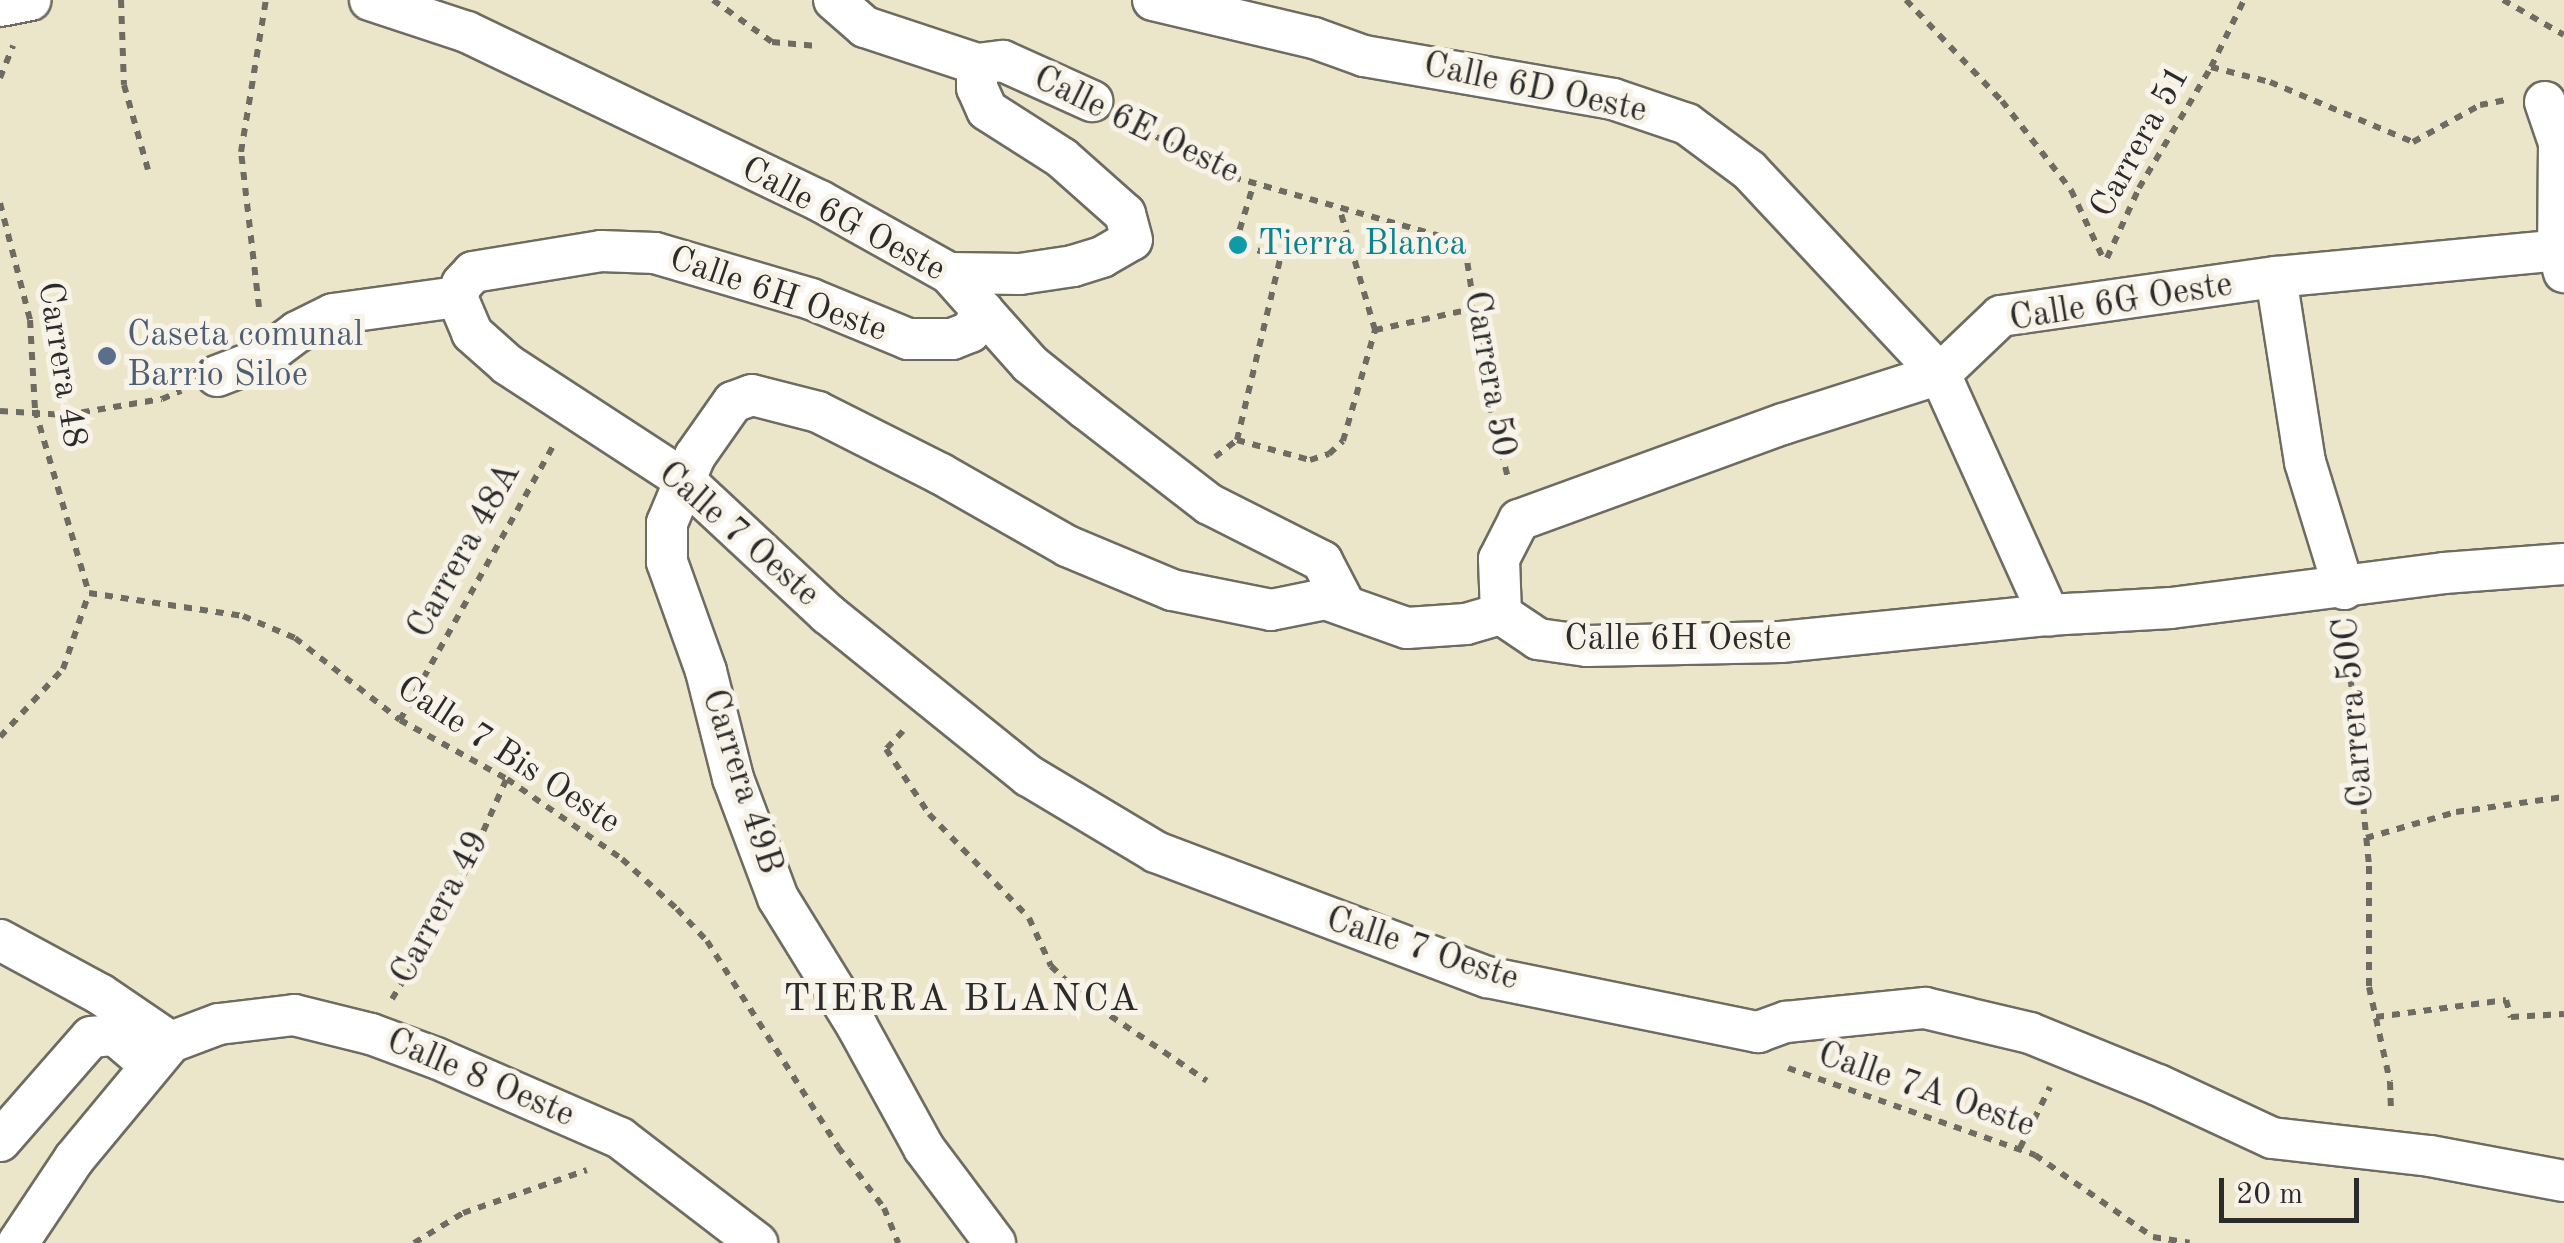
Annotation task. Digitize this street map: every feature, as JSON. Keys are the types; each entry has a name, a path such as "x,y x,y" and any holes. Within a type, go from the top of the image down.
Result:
{"street":[{"path":"0,6 30,0"},
{"name":"Calle 6G Oeste","path":"370,0 467,32 820,201 949,273 1030,364 1209,504 1322,560 1344,603"},
{"name":"Calle 6E Oeste","path":"834,0 866,26 977,64 1003,61 1092,101"},
{"name":"Calle 6D Oeste","path":"1153,0 1314,38 1364,56 1613,99 1687,124 1749,170 1940,374"},
{"path":"949,273 1020,274 1074,266 1102,257 1132,240 1126,214 1062,158 988,110 977,88 977,64"},
{"path":"2545,102 2559,143 2562,257"},
{"name":"Calle 6H Oeste","path":"457,297 462,284 474,272 601,252 671,258 811,299 908,340 952,339 970,332 983,311"},
{"name":"Calle 6G Oeste","path":"1519,520 1783,424 1940,374 2001,316 2276,278 2562,257"},
{"name":"Carrera 50C","path":"2276,278 2305,462 2344,589"},
{"path":"217,376 261,358 297,332 333,314 457,297"},
{"name":"Calle 7 Oeste","path":"457,297 472,333 508,365 682,479 828,614 1029,776 1156,852 1487,977 1758,1032 1786,1022 1925,1008 2030,1033 2272,1138 2391,1152 2564,1182"},
{"path":"1940,374 2049,614"},
{"name":"Carrera 49B","path":"995,1243 924,1148 857,1026 778,898 733,778 711,690 667,562 666,522 682,479 733,402 752,396 818,412 941,474 1067,546 1172,590 1271,610 1325,600 1344,603"},
{"path":"1344,603 1407,628 1466,624 1501,614 1499,560 1519,520"},
{"name":"Calle 6H Oeste","path":"1501,614 1538,639 1587,646 1780,642 2049,614 2171,608 2444,574 2564,564"},
{"path":"0,940 100,994 160,1053"},
{"name":"Calle 8 Oeste","path":"160,1053 219,1024 294,1015 371,1034 620,1138 757,1243"},
{"path":"0,1141 90,1037 114,1035 160,1053"},
{"path":"18,1243 74,1159 160,1053"}],"path":[{"path":"122,0 124,85 148,170"},
{"path":"261,358 258,277 241,152 266,0"},
{"path":"713,0 772,42 840,48 866,26"},
{"path":"1906,0 2002,102 2071,190 2105,262 2164,293"},
{"name":"Carrera 51","path":"2105,262 2139,188 2211,66 2244,0"},
{"path":"2503,0 2564,35"},
{"path":"2211,66 2270,82 2413,142 2495,100 2545,102"},
{"name":"Calle 6E Oeste","path":"1092,101 1166,145 1254,184 1448,238"},
{"path":"1182,482 1237,440 1281,256 1235,245 1254,184"},
{"name":"Carrera 48","path":"0,204 30,320 35,410 89,593"},
{"path":"1237,440 1310,460 1329,454 1343,441 1352,423 1376,330 1340,210"},
{"name":"Carrera 50","path":"1448,238 1465,247 1489,405 1519,520"},
{"path":"1376,330 1476,308"},
{"path":"0,410 66,414 162,399 217,376"},
{"name":"Carrera 48A","path":"400,720 575,408"},
{"name":"Carrera 50C","path":"2344,589 2366,838 2369,987 2390,1082 2391,1152"},
{"path":"0,737 63,669 89,593"},
{"name":"Calle 7 Bis Oeste","path":"89,593 243,616 295,638 400,720 506,779 622,859 707,941 838,1147 884,1208 898,1243"},
{"path":"932,698 886,748 929,814 1029,918 1050,966 1084,998 1207,1081"},
{"name":"Carrera 49","path":"371,1034 451,904 506,779"},
{"path":"2366,838 2456,812 2564,797"},
{"path":"2376,1017 2506,1000 2511,1017 2564,1014"},
{"name":"Calle 7A Oeste","path":"1758,1032 1777,1061 1792,1071 2020,1148 2153,1237 2190,1243"},
{"path":"2020,1148 2068,1049"},
{"path":"414,1243 464,1213 591,1168 620,1138"}],"place":[{"name":"Tierra Blanca","path":"1238,245"},
{"name":"Caseta comunal Barrio Siloe","path":"107,356"}],"district":[{"name":"TIERRA BLANCA","path":"962,1001"}]}
